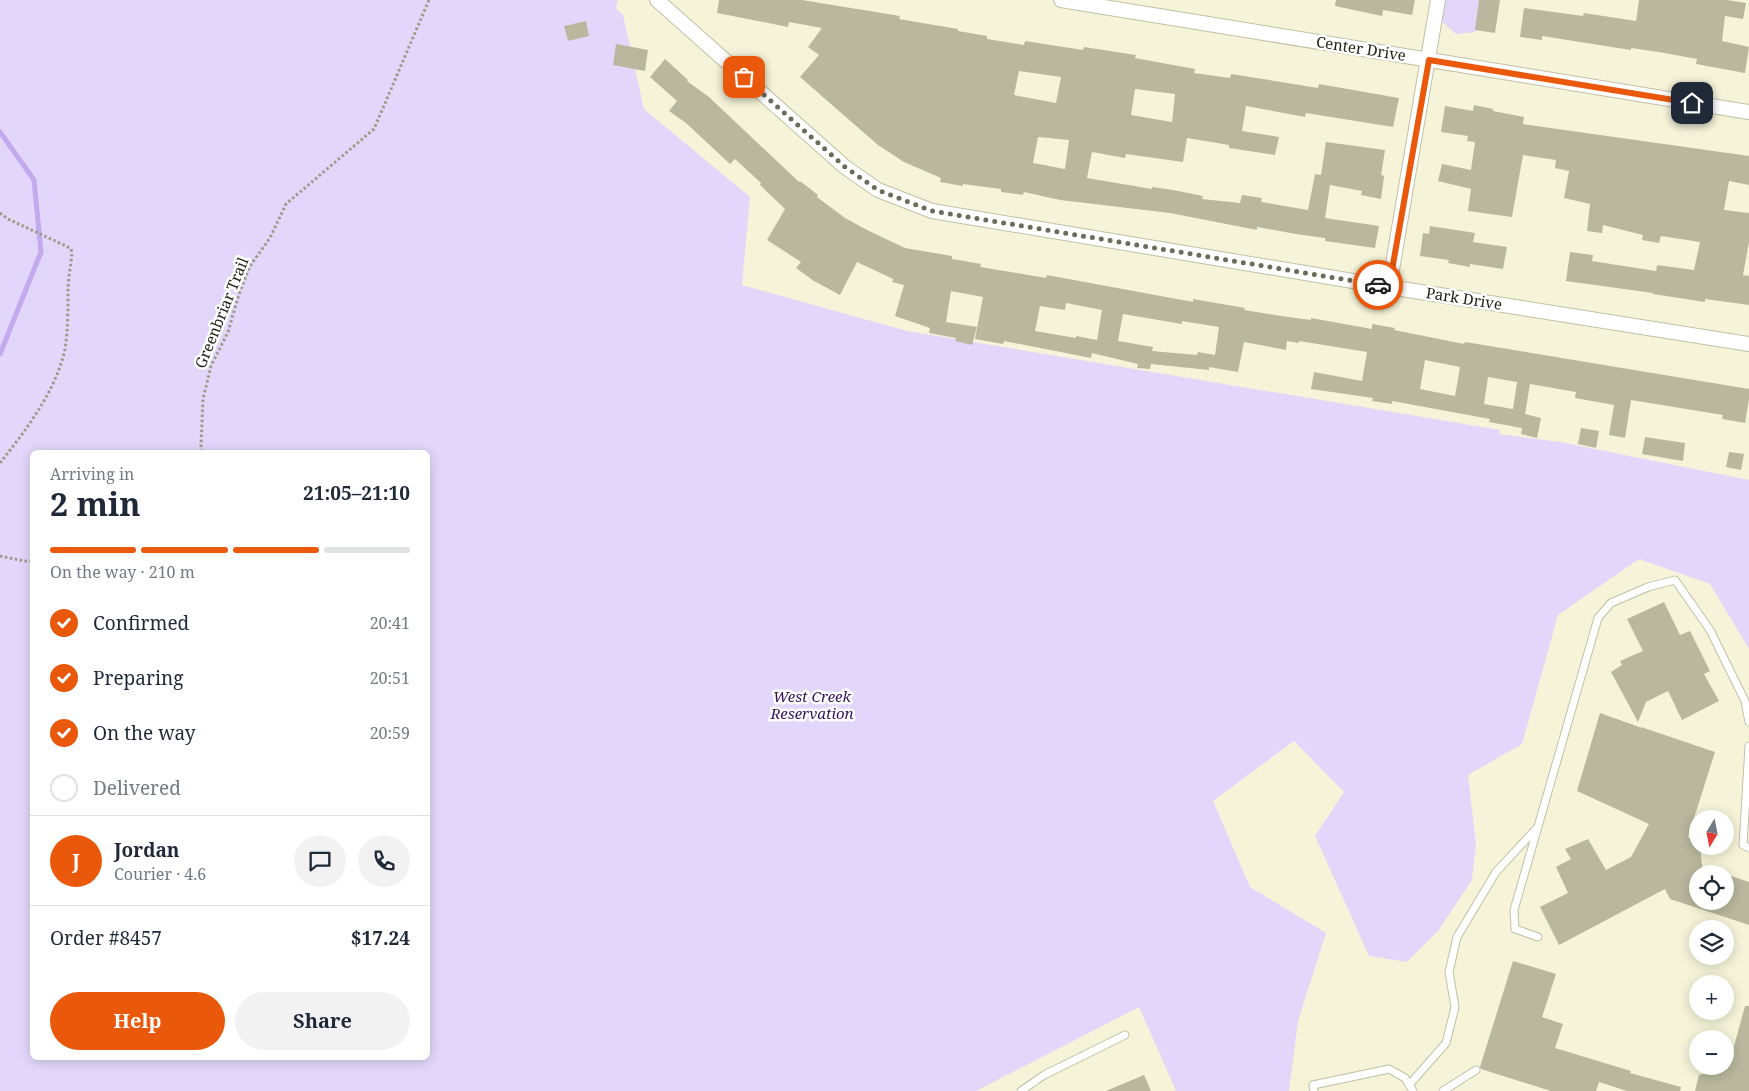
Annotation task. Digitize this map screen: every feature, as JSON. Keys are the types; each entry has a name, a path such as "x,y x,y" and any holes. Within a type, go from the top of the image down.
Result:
{"street":[{"name":"Park Drive","path":"657,0 845,167 878,190 932,211 1389,287 1749,344"},
{"name":"Center Drive","path":"1061,0 1749,112"},
{"path":"1389,287 1438,0"}],"lane":[{"path":"1538,937 1515,930 1514,910 1598,618 1611,603 1648,586 1675,580 1710,630 1745,701 1749,722"},
{"path":"1749,746 1743,845 1749,848"},
{"path":"1314,1091 1312,1085 1389,1068 1405,1078 1411,1088 1446,1043 1455,1007 1449,972 1457,937 1496,872 1537,828"},
{"path":"1021,1091 1044,1075 1125,1035"},
{"path":"1443,1091 1476,1070"}],"path":[{"name":"Greenbriar Trail","path":"202,450 204,399 210,366 228,332 239,294 250,266 270,238 286,204 374,129 429,0"},
{"path":"0,213 66,246 72,252 66,339 61,364 42,404 0,463"},
{"path":"0,556 30,560"}],"green space":[{"name":"West Creek Reservation","path":"0,0 618,0 616,8 623,15 644,109 750,197 742,285 907,331 1500,430 1499,434 1560,442 1749,480 1749,649 1710,584 1639,559 1558,615 1522,744 1468,775 1476,844 1472,880 1438,931 1407,962 1369,956 1315,836 1344,792 1294,741 1213,801 1250,887 1326,933 1298,1021 1289,1091 1176,1091 1139,1007 976,1091 0,1091"},
{"path":"1444,0 1489,0 1488,12 1475,32 1456,34 1441,21"}],"building":[{"path":"719,0 802,0 900,16 899,19 958,29 958,31 987,36 987,39 1024,45 1025,41 1083,50 1084,47 1136,55 1135,58 1195,69 1194,73 1230,78 1231,74 1318,88 1319,84 1399,98 1393,127 1306,113 1305,117 1246,106 1242,131 1279,137 1275,155 1229,148 1229,145 1187,138 1183,162 1126,154 1125,158 1092,152 1087,178 1152,189 1152,187 1173,190 1203,196 1202,199 1240,203 1242,195 1262,198 1261,202 1308,210 1315,174 1321,175 1326,142 1385,150 1381,175 1384,176 1381,199 1361,195 1362,191 1330,185 1325,218 1379,226 1375,248 1325,241 1325,238 1257,227 1257,230 1170,213 1060,200 1024,192 1023,195 1001,192 1001,189 940,182 941,178 904,162 878,145 800,77 819,55 808,47 822,28 789,22 788,27 717,13","holes":["1019,71 1061,77 1056,103 1014,95","1135,89 1175,94 1172,122 1131,115","1038,137 1069,140 1065,169 1033,163"]},
{"path":"1336,0 1415,0 1412,15 1383,10 1382,16 1335,6"},
{"path":"1479,0 1500,0 1495,33 1475,30"},
{"path":"1639,0 1727,0 1746,3 1743,19 1725,16 1722,41 1749,47 1745,73 1696,64 1697,59 1659,52 1631,48 1631,50 1542,36 1542,40 1520,37 1524,8 1583,16 1584,13 1636,21"},
{"path":"586,21 589,36 568,41 564,26"},
{"path":"616,44 648,50 645,71 613,65"},
{"path":"665,59 687,81 709,97 799,182 818,195 817,197 845,218 905,248 952,256 952,259 981,264 980,267 1046,278 1047,275 1193,302 1193,299 1245,308 1244,310 1281,316 1311,320 1311,318 1372,329 1372,324 1464,344 1465,342 1749,389 1745,423 1722,419 1723,415 1631,400 1625,438 1609,435 1614,405 1575,398 1576,392 1530,384 1525,414 1541,418 1537,438 1521,434 1522,428 1489,422 1490,419 1392,401 1392,404 1372,401 1373,398 1311,389 1314,372 1362,381 1367,352 1299,341 1299,343 1287,341 1286,350 1244,342 1238,372 1209,367 1209,370 1151,364 1150,369 1137,368 1138,364 1092,353 1091,358 1004,341 1003,344 975,339 983,297 951,291 946,322 977,327 972,345 955,341 956,338 929,333 930,328 895,316 904,285 892,282 893,279 857,262 840,295 814,281 796,268 801,262 767,240 785,209 735,159 730,164 686,123 669,111 677,101 650,77","holes":["1066,303 1102,310 1097,340 1035,331 1040,306 1065,310","1123,314 1182,324 1182,321 1219,327 1215,355 1198,352 1197,355 1152,351 1153,347 1118,341","1425,360 1460,367 1455,396 1420,389","1488,377 1517,382 1513,409 1484,404"]},
{"path":"1474,105 1524,117 1523,124 1749,156 1749,185 1729,181 1724,210 1749,213 1749,242 1743,275 1749,276 1749,305 1705,299 1705,302 1566,281 1570,252 1593,255 1592,261 1656,271 1657,265 1694,270 1700,242 1661,236 1659,243 1642,240 1643,235 1603,225 1602,233 1587,231 1590,204 1564,198 1569,171 1555,168 1556,160 1523,155 1512,217 1468,211 1471,189 1438,181 1442,164 1471,170 1475,142 1467,141 1468,136 1441,132 1445,106 1473,111"},
{"path":"1430,226 1475,233 1473,242 1507,247 1503,269 1470,264 1470,267 1448,263 1449,260 1420,256 1423,233 1429,234"},
{"path":"1581,428 1599,431 1596,448 1578,444"},
{"path":"1645,437 1685,443 1683,461 1642,454"},
{"path":"1729,452 1744,454 1741,470 1726,467"},
{"path":"1664,602 1680,635 1690,631 1710,671 1704,674 1719,701 1682,720 1668,691 1646,702 1638,722 1611,672 1622,665 1620,661 1643,651 1627,619"},
{"path":"1600,713 1715,752 1697,810 1689,810 1689,855 1701,855 1702,865 1689,865 1689,905 1670,899 1665,889 1559,945 1540,907 1568,893 1556,867 1571,859 1565,849 1588,839 1606,870 1631,857 1649,824 1577,791"},
{"path":"1734,877 1749,882 1749,925 1703,910 1734,910"},
{"path":"1513,961 1556,974 1542,1017 1563,1024 1555,1048 1631,1071 1630,1073 1681,1087 1680,1091 1627,1091 1599,1082 1596,1091 1551,1091 1481,1069 1480,1067"},
{"path":"1745,1006 1749,1006 1749,1091 1695,1091 1699,1075 1734,1075 1734,1046"},
{"path":"1144,1075 1151,1091 1106,1091"}],"waterway":[{"path":"0,132 34,180 41,252 0,354"}],"way so far":[{"path":"744,77 845,167 878,190 932,211 1378,285"}],"route":[{"path":"1378,285 1389,287 1429,60 1692,103"}]}
